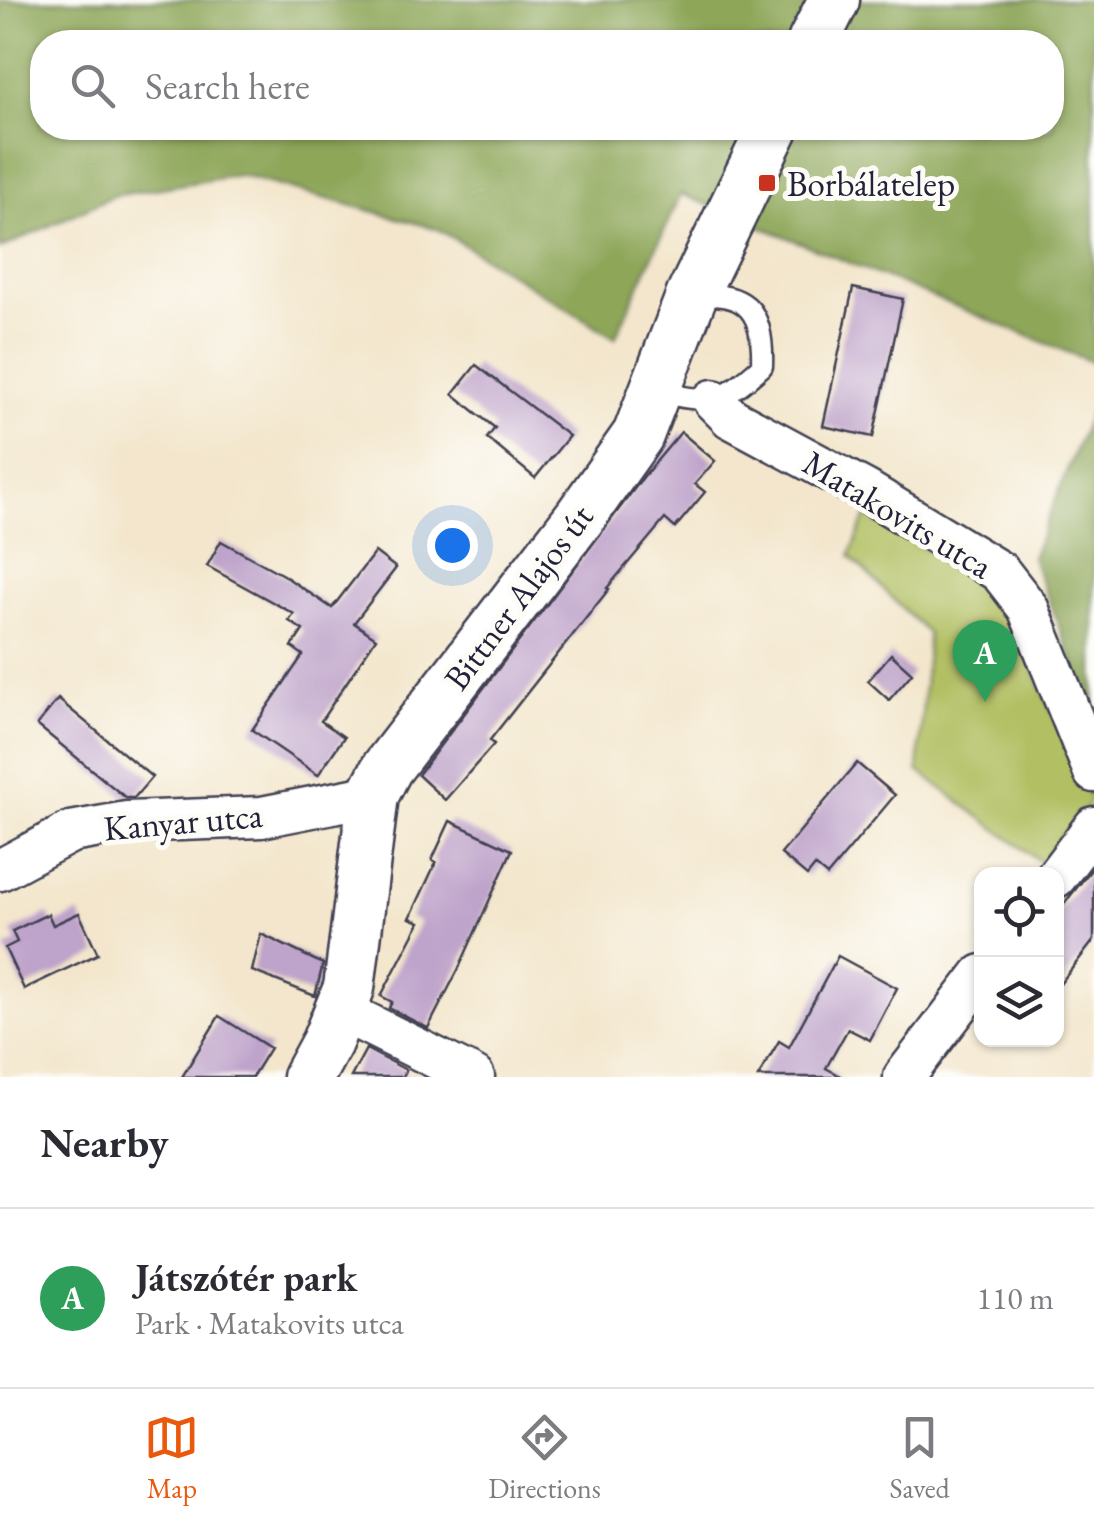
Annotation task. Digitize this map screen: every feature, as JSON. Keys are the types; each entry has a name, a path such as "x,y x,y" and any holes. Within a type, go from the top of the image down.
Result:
{"street":[{"path":"820,30 834,0"},
{"name":"Bittner Alajos út","path":"308,1077 349,988 374,795 387,768 580,517 638,435 692,297 767,140"},
{"name":"Matakovits utca","path":"713,400 731,418 865,490 1000,572 1028,608 1094,772"},
{"name":"Kanyar utca","path":"0,870 71,832 127,822 261,817 374,795"},
{"path":"1063,867 1094,827"},
{"path":"904,1077 974,986"},
{"path":"340,1010 474,1077"}],"lane":[{"path":"656,391 713,400 736,390 762,366 763,339 754,313 739,300 721,294 692,297"}],"green space":[{"path":"0,0 1094,0 1094,363 681,194 615,338 438,229 239,175 113,196 0,249"},
{"path":"1094,403 1094,715 1032,558"},
{"path":"866,516 999,591 1091,801 1042,863 918,771 928,634 850,556"}],"building":[{"path":"853,288 903,299 873,437 823,426"},
{"path":"476,365 569,436 535,478 487,438 495,428 453,394"},
{"path":"681,432 715,461 695,484 705,492 675,528 665,519 490,740 494,744 445,800 418,775"},
{"path":"221,541 332,608 375,552 396,568 354,623 376,638 321,721 344,737 318,775 252,730 303,655 292,647 303,630 289,621 294,614 207,566"},
{"path":"891,654 912,673 889,700 868,681"},
{"path":"58,699 152,777 134,798 126,798 37,725"},
{"path":"857,763 895,795 827,876 815,866 807,876 781,854"},
{"path":"450,821 512,850 428,1028 389,1008 392,1002 381,996 420,922 410,918"},
{"path":"1094,866 1094,940 1064,979 1064,957 1064,904"},
{"path":"79,913 98,954 24,989 5,948 17,942 12,931 48,914 53,925"},
{"path":"261,934 323,964 315,996 252,971"},
{"path":"838,956 897,988 870,1040 848,1029 826,1068 842,1077 758,1077 779,1041 789,1047"},
{"path":"219,1016 270,1048 252,1077 182,1077"},
{"path":"366,1049 406,1070 403,1077 351,1077"}],"place":[{"name":"Borbálatelep","path":"767,183"},
{"name":"Játszótér park","path":"985,702"}]}
